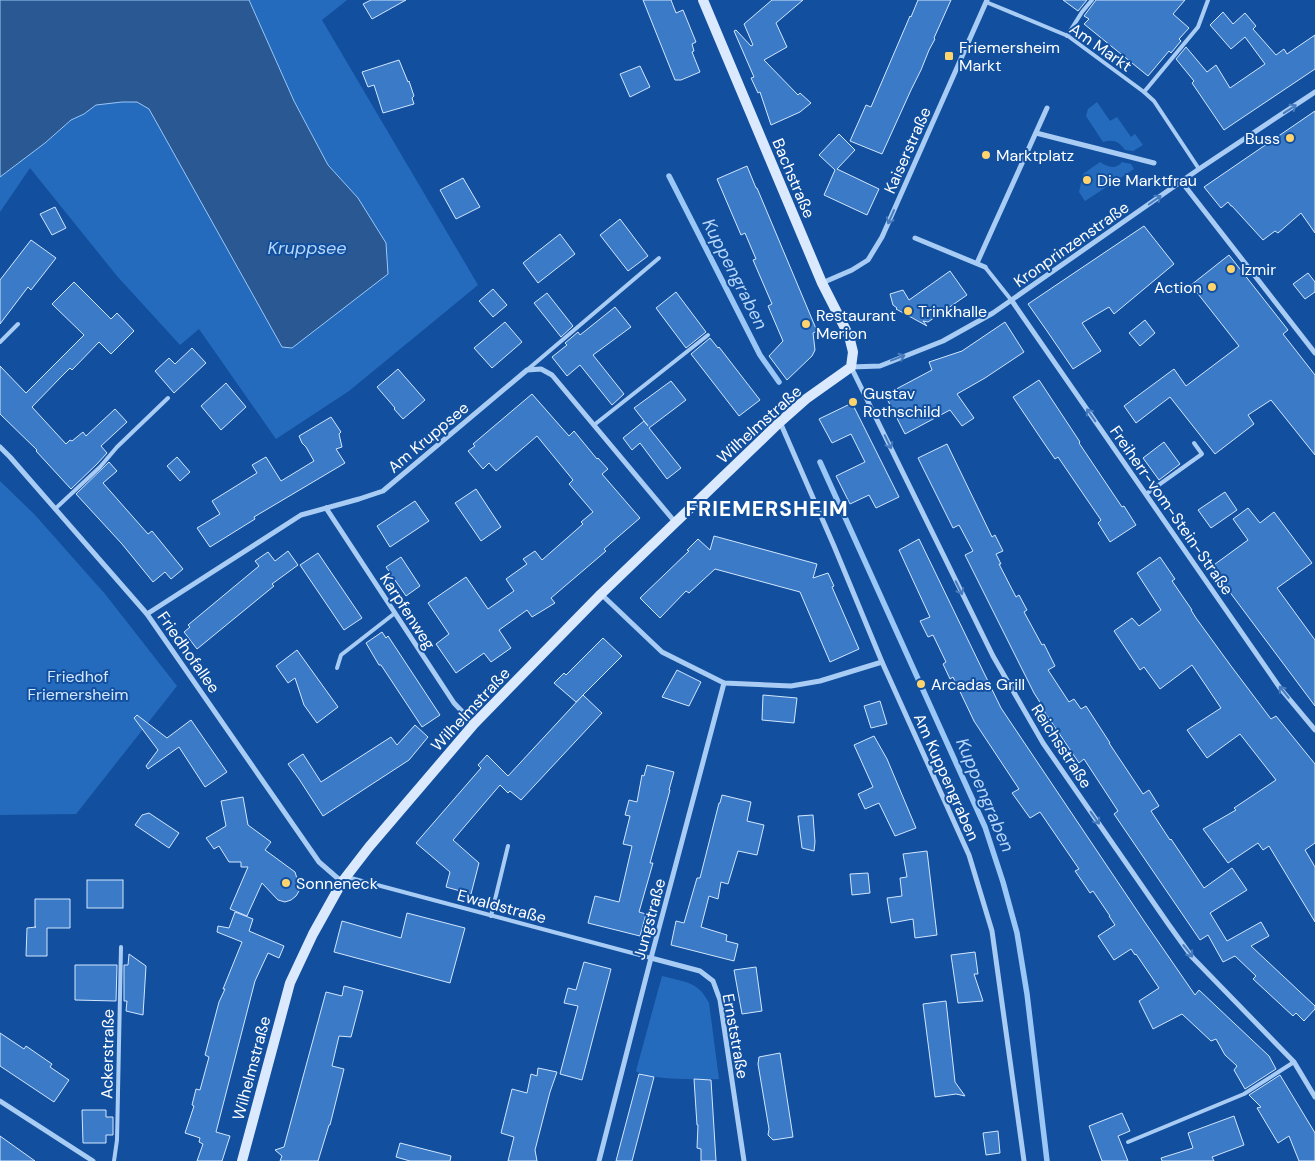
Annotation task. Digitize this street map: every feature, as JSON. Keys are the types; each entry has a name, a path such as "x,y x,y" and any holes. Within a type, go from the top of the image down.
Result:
{"street":[{"name":"Bachstraße","path":"703,0 822,283 850,336 853,352 851,367"},
{"name":"Kaiserstraße","path":"822,283 852,270 868,260 882,237 986,1"},
{"name":"Kronprinzenstraße","path":"851,367 880,366 943,341 1012,301 1181,181 1315,92"},
{"path":"977,263 1047,108"},
{"path":"1036,133 1154,163"},
{"path":"1181,181 1315,353"},
{"path":"915,238 985,267"},
{"name":"Freiherr-vom-Stein-Straße","path":"1012,301 1280,688 1315,730"},
{"name":"Wilhelmstraße","path":"242,1161 290,983 313,934 345,880 370,847 474,724 601,594 780,422 806,399 851,367"},
{"name":"Reichsstraße","path":"851,367 992,656 1043,743 1192,957 1294,1062 1315,1097"},
{"path":"527,370 541,369 552,375 675,522"},
{"name":"Am Kruppsee","path":"147,614 301,516 383,491 527,370"},
{"name":"Am Kuppengraben","path":"780,422 882,662 969,855 992,931 1024,1161"},
{"name":"Friedhofallee","path":"0,448 147,614 319,862 345,880"},
{"name":"Karpfenweg","path":"326,508 454,703 474,724"},
{"path":"601,594 662,652 724,683 791,686 820,681 882,662"},
{"name":"Jungstraße","path":"599,1161 724,683"},
{"name":"Ernststraße","path":"651,958 700,971 712,981 720,1000 744,1161"},
{"path":"0,1100 92,1161"}],"lane":[{"path":"1067,36 1092,0"},
{"path":"1144,92 1198,27 1208,0"},
{"name":"Am Markt","path":"986,1 1067,36 1144,92 1154,101 1199,169"},
{"path":"527,370 658,258"},
{"path":"985,267 1012,301"},
{"path":"0,342 18,324"},
{"path":"594,425 708,336"},
{"path":"55,509 100,468 117,447 168,398"},
{"path":"1146,494 1202,454 1194,443"},
{"path":"337,668 341,655 395,613"},
{"path":"491,916 508,846"},
{"name":"Ewaldstraße","path":"345,880 651,958"},
{"name":"Ackerstraße","path":"114,1161 117,1140 121,947"},
{"path":"1128,1142 1244,1094 1294,1062"}],"green space":[{"path":"249,0 347,0 322,20 478,285 349,391 276,439 199,329 180,345 117,276 30,168 0,212 0,177 45,143 71,120 84,114 96,105 122,102 137,102 149,109 358,198 328,165 294,101"},
{"path":"1097,102 1110,121 1117,117 1131,137 1135,134 1143,145 1133,151 1125,150 1116,142 1103,142 1086,116 1088,109"},
{"path":"1100,162 1111,167 1120,165 1122,162 1131,164 1134,169 1085,201 1079,192 1083,174"},
{"name":"Friedhof Friemersheim","path":"0,481 35,515 105,594 177,686 76,814 0,815"},
{"path":"662,976 684,981 695,986 709,1003 719,1079 663,1078 636,1071"}],"water":[{"name":"Kruppsee","path":"0,0 249,0 294,101 328,165 358,198 386,243 388,274 292,348 282,347 149,109 137,102 96,105 84,114 71,120 45,143 0,177"}],"building":[{"path":"371,0 406,0 372,19 363,4"},
{"path":"643,0 671,0 676,13 683,10 696,42 692,44 694,51 692,52 700,72 681,80 675,80"},
{"path":"772,0 803,0 776,23 787,47 764,60 798,95 800,93 811,103 800,112 771,125 760,92 758,93 751,78 754,77 734,31 736,30 751,46 753,45 744,24"},
{"path":"918,0 951,0 882,154 850,141 866,105 871,107"},
{"path":"1063,0 1087,0 1078,11"},
{"path":"1096,0 1185,0 1173,14 1189,28 1179,39 1181,41 1171,53 1169,51 1148,76 1084,24 1089,19 1084,16"},
{"path":"1223,12 1233,24 1245,13 1256,26 1253,29 1276,55 1284,49 1287,54 1315,35 1315,69 1224,130 1192,83 1194,81 1176,59 1186,47 1207,72 1216,65 1230,88 1265,64 1245,37 1231,49 1210,25"},
{"path":"399,60 409,81 414,96 412,98 414,104 383,113 374,85 368,87 362,72"},
{"path":"640,66 650,87 630,97 620,74"},
{"path":"1315,111 1315,233 1301,213 1278,233 1275,231 1263,240 1228,202 1221,208 1204,187"},
{"path":"839,134 855,150 837,169 879,189 867,215 824,195 835,170 819,155"},
{"path":"747,166 817,331 813,333 815,350 812,356 787,380 769,356 783,341 768,306 772,304 753,260 756,259 745,233 741,235 717,179"},
{"path":"463,178 480,207 456,219 440,190"},
{"path":"55,207 66,228 52,235 40,214"},
{"path":"620,219 648,256 628,271 600,235"},
{"path":"1144,226 1174,264 1114,314 1109,307 1082,323 1101,351 1073,369 1028,304"},
{"path":"560,234 575,254 538,283 523,263"},
{"path":"31,240 56,258 31,290 28,287 0,324 0,280"},
{"path":"1229,255 1288,330 1283,334 1315,375 1315,455 1271,400 1248,415 1254,424 1215,454 1170,397 1136,423 1124,406 1174,369 1186,386 1239,346 1191,285"},
{"path":"950,271 967,295 928,322 923,321 927,326 896,309 893,305 890,294 903,290 909,300"},
{"path":"1308,273 1315,282 1315,292 1305,299 1293,284"},
{"path":"74,282 111,319 117,313 134,331 111,354 99,342 72,370 70,368 32,407 66,444 83,432 86,436 115,409 127,422 101,446 107,453 71,489 37,450 0,414 0,366 26,393 84,335 52,304"},
{"path":"493,289 507,305 493,317 479,301"},
{"path":"676,292 706,332 686,348 656,308"},
{"path":"547,293 573,326 561,337 534,303"},
{"path":"615,307 631,327 593,355 624,394 612,405 580,365 567,376 552,357 567,345 565,343 578,332 580,335"},
{"path":"1145,320 1155,333 1140,346 1129,333"},
{"path":"505,322 522,342 492,368 474,348"},
{"path":"1005,322 1024,352 957,394 974,418 962,426 950,410 905,434 885,395 932,370 929,362 962,351"},
{"path":"710,338 760,400 739,416 691,354"},
{"path":"192,348 206,363 174,393 155,371 169,358 175,364"},
{"path":"398,369 425,400 403,419 377,387"},
{"path":"1039,380 1079,443 1136,525 1110,542 1098,523 1101,520 1058,457 1055,459 1013,397"},
{"path":"671,381 686,400 649,428 681,468 667,479 640,443 632,450 623,438 644,421 648,426 634,408"},
{"path":"226,383 246,407 221,430 201,406"},
{"path":"532,394 569,436 574,431 597,459 608,469 602,474 640,518 604,549 606,551 551,598 555,603 532,617 527,610 499,630 511,648 491,662 484,653 456,673 436,644 449,634 428,603 466,577 488,609 514,591 506,579 527,564 523,559 535,551 542,560 583,524 581,522 593,512 569,484 573,480 537,436 496,471 489,463 483,469 468,451 475,446 473,444"},
{"path":"852,403 899,497 876,508 869,495 850,504 836,476 865,462 851,434 832,443 819,419"},
{"path":"331,417 341,432 339,434 342,447 336,449 345,463 254,517 255,519 210,547 197,528 220,514 212,501 257,473 252,465 266,457 281,481 314,461 299,436"},
{"path":"1164,442 1180,464 1159,480 1143,458"},
{"path":"947,444 992,537 995,535 1003,551 996,554 1001,564 999,564 1016,597 1019,595 1027,610 1024,612 1055,666 1048,670 1069,702 1074,699 1081,709 1086,706 1143,794 1149,790 1159,806 1151,811 1204,888 1232,868 1247,890 1210,913 1227,941 1261,922 1269,936 1251,946 1315,1006 1315,1009 1304,1021 1296,1013 1293,1016 1253,979 1256,976 1235,956 1223,962 1208,935 1200,940 1114,814 1118,811 1084,759 1079,763 1040,705 965,555 973,551 959,525 953,528 918,458"},
{"path":"177,457 190,472 180,481 167,466"},
{"path":"109,462 117,471 103,483 148,534 152,531 183,569 171,579 165,572 153,582 122,544 76,494"},
{"path":"476,489 501,527 481,541 455,503"},
{"path":"1225,492 1237,510 1211,528 1198,510"},
{"path":"415,501 429,521 390,547 377,526"},
{"path":"1248,508 1260,523 1274,512 1312,563 1277,588 1315,640 1315,706 1211,567 1248,540 1233,519"},
{"path":"714,536 817,564 813,578 828,573 834,586 832,587 859,649 830,662 800,592 715,569 689,593 686,591 660,618 640,598 689,551 687,550 698,539 710,550"},
{"path":"919,539 1001,708 1144,921 1195,995 1199,990 1269,1056 1276,1069 1245,1089 1234,1070 1237,1066 1225,1055 1216,1039 1211,1041 1182,1014 1153,1029 1139,1001 1159,988 1131,949 1114,960 1098,936 1115,925 1110,916 1093,891 1090,893 1075,871 1079,869 1040,812 1030,818 1012,793 1019,789 974,721 953,677 950,679 943,664 946,662 933,635 928,637 920,621 930,617 899,550"},
{"path":"288,551 298,565 272,584 274,586 197,649 184,632 190,627 188,625 259,566 255,561 268,552 275,561"},
{"path":"318,553 362,618 344,630 300,565"},
{"path":"401,557 420,586 406,596 386,567"},
{"path":"1160,557 1175,579 1172,581 1196,618 1231,666 1271,719 1276,716 1315,764 1315,843 1305,850 1315,867 1315,922 1269,846 1263,850 1258,843 1228,863 1203,829 1236,810 1234,808 1276,780 1240,734 1207,758 1187,730 1221,708 1192,665 1160,689 1144,667 1140,670 1114,631 1132,618 1139,626 1161,610 1137,573"},
{"path":"382,632 386,638 388,636 440,715 422,727 366,643"},
{"path":"603,638 622,656 576,702 554,683 564,673 566,675"},
{"path":"297,650 338,707 317,723 304,705 295,678 288,683 276,666"},
{"path":"677,670 701,682 689,706 662,697"},
{"path":"583,695 602,713 521,800 510,791 508,793 500,785 453,840 479,863 471,894 446,887 450,872 416,843 481,768 478,765 487,755 508,776"},
{"path":"763,695 797,698 794,723 762,720"},
{"path":"880,701 887,724 871,728 864,706"},
{"path":"137,715 167,738 191,720 227,772 205,787 179,747 148,769 146,766 158,750 134,718"},
{"path":"415,725 428,737 409,760 323,816 288,764 303,754 321,782 391,737 397,745"},
{"path":"874,736 887,759 916,828 895,836 879,803 865,809 858,794 873,787 854,745"},
{"path":"647,765 674,772 650,863 653,863 639,912 646,914 640,936 588,923 595,896 619,902 632,846 623,844 630,816 625,815 629,800 637,802 642,775 644,776"},
{"path":"722,795 751,802 747,821 764,825 757,855 738,851 728,884 721,882 718,899 709,896 701,927 727,935 726,941 738,944 734,961 671,945 676,921 684,923 697,878 700,878"},
{"path":"243,797 248,825 271,842 265,850 295,872 299,885 299,891 296,896 285,902 278,900 262,883 247,916 230,909 248,867 241,867 241,862 229,862 219,846 214,849 206,838 226,826 221,801"},
{"path":"149,813 179,833 169,848 135,825 142,815"},
{"path":"813,815 814,851 802,848 798,816"},
{"path":"927,851 937,935 915,938 913,919 891,923 887,898 902,896 900,878 907,877 903,854"},
{"path":"868,873 870,893 852,895 850,874"},
{"path":"87,880 123,880 123,908 87,908"},
{"path":"35,899 70,899 70,928 47,928 47,956 26,956 27,928 36,927"},
{"path":"235,912 253,919 249,931 284,946 279,958 268,953 255,981 216,1132 230,1136 222,1161 197,1161 203,1144 199,1142 200,1138 185,1133 194,1106 192,1105 196,1089 200,1090 209,1057 205,1055 219,1002 242,942 217,932 218,926 229,928"},
{"path":"407,913 465,928 450,983 334,952 342,921 401,938"},
{"path":"975,952 978,974 974,974 983,1001 958,1003 951,955"},
{"path":"129,954 146,966 143,1015 126,1011 127,1001 124,1001 124,965 128,965"},
{"path":"584,962 611,969 582,1080 560,1074 578,1006 564,1003 568,988 576,990"},
{"path":"75,965 117,965 116,1001 75,1000"},
{"path":"756,967 762,1011 742,1014 734,970"},
{"path":"344,986 363,991 351,1037 339,1036 332,1066 344,1069 330,1125 318,1161 280,1161 282,1156 275,1150 284,1147 326,992 342,996"},
{"path":"946,1001 955,1082 965,1096 956,1094 935,1097 923,1004"},
{"path":"0,1033 24,1049 26,1046 52,1064 50,1067 69,1080 54,1102 0,1066"},
{"path":"780,1053 793,1137 773,1140 768,1135 769,1129 758,1064 759,1057"},
{"path":"538,1068 557,1072 535,1150 537,1161 508,1161 514,1137 501,1133 512,1089 527,1093 531,1074 537,1076"},
{"path":"639,1074 654,1077 632,1161 616,1161"},
{"path":"1280,1075 1315,1133 1315,1161 1299,1161 1289,1136 1278,1143 1257,1108 1261,1107 1249,1095"},
{"path":"694,1079 711,1080 716,1161 701,1161 701,1149 697,1148 698,1125"},
{"path":"82,1110 106,1110 106,1117 113,1117 113,1135 106,1135 106,1143 83,1143"},
{"path":"1122,1113 1130,1131 1118,1136 1128,1161 1102,1161 1089,1126"},
{"path":"1234,1116 1244,1145 1212,1157 1214,1161 1162,1161 1161,1158 1193,1148 1188,1133"},
{"path":"998,1131 1000,1153 986,1155 983,1133"},
{"path":"0,1136 35,1161 0,1161"},
{"path":"400,1143 451,1156 450,1161 410,1161 396,1157"}],"waterway":[{"name":"Kuppengraben","path":"669,176 760,355 779,382"},
{"name":"Kuppengraben","path":"820,462 985,827 1003,882 1017,933 1027,994 1047,1161"}],"place":[{"name":"Friemersheim Markt","path":"949,56"},
{"name":"Buss","path":"1290,138"},
{"name":"Marktplatz","path":"986,155"},
{"name":"Die Marktfrau","path":"1087,180"},
{"name":"Izmir","path":"1231,269"},
{"name":"Action","path":"1212,287"},
{"name":"Trinkhalle","path":"908,311"},
{"name":"Restaurant Merion","path":"806,324"},
{"name":"Gustav Rothschild","path":"853,402"},
{"name":"Arcadas Grill","path":"921,684"},
{"name":"Sonneneck","path":"286,883"}],"district":[{"name":"FRIEMERSHEIM","path":"767,509"}]}
